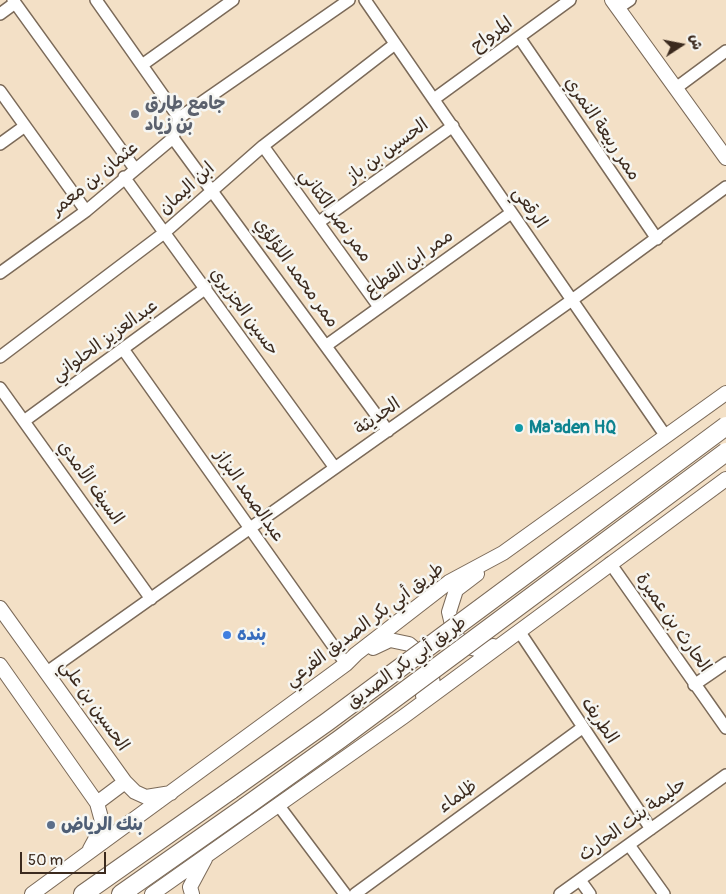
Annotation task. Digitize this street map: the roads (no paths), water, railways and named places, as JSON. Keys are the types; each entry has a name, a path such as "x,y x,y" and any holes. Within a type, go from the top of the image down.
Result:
{"main road":[{"name":"طريق أبي بكر الصديق","path":"84,894 335,716 726,426"},
{"name":"طريق أبي بكر الصديق","path":"121,894 348,733 726,452"}],"street":[{"path":"96,0 179,118"},
{"path":"142,65 220,4 232,0"},
{"path":"173,138 179,118 349,0"},
{"name":"الرقعي","path":"365,0 665,435"},
{"name":"المرواح","path":"434,99 570,0"},
{"path":"630,0 615,4 726,158"},
{"path":"0,14 14,1 135,168"},
{"name":"ممر ربيعة النمري","path":"519,38 657,239"},
{"name":"ابن اليمان","path":"0,357 164,233 262,146 395,44"},
{"path":"676,88 726,51"},
{"path":"0,91 86,211"},
{"path":"0,144 25,126"},
{"name":"الحسين بن باز","path":"318,222 453,126"},
{"name":"عثمان بن معمر","path":"0,273 86,211 124,177 173,138"},
{"name":"ممر محمد اللؤلؤي","path":"173,138 327,344 388,431"},
{"name":"ممر نصر الكتاني","path":"262,146 379,307"},
{"name":"حسين الجزيري","path":"124,177 335,468"},
{"name":"الحديثة","path":"47,672 572,300 726,188"},
{"name":"ممر ابن القطاع","path":"327,344 511,213"},
{"name":"عبدالعزيز الحلواني","path":"24,421 206,288"},
{"name":"عبدالصمد البزاز","path":"123,349 250,529 351,659"},
{"name":"السيف الأمدي","path":"0,388 151,599"},
{"name":"طريق أبي بكر الصديق الفرعي","path":"32,894 174,792 351,659 449,582 503,553 726,393"},
{"path":"152,894 403,717 726,479"},
{"path":"503,553 456,590 449,612 454,633 464,646 484,652 519,631"},
{"name":"الحارث بن عميرة","path":"610,563 726,728"},
{"name":"الحسين بن علي","path":"0,608 125,782 135,792 146,796 174,792"},
{"name":"الطريف","path":"519,631 651,829"},
{"path":"351,659 390,640 409,644 423,656 431,669 433,685 403,717"},
{"path":"694,685 726,663"},
{"path":"0,664 97,803 103,825 87,854"},
{"name":"ظلماء","path":"355,894 582,728"},
{"name":"حليمة بنت الحارث","path":"560,894 726,775"},
{"path":"97,803 125,782"},
{"path":"279,806 345,894"},
{"path":"629,845 664,894"},
{"path":"192,894 190,887 207,855"},
{"path":"580,880 590,894"}],"place":[{"name":"جامع طارق بن زياد","path":"135,114"},
{"name":"Ma'aden HQ","path":"519,428"},
{"name":"بنده","path":"227,635"},
{"name":"بنك الرياض","path":"51,825"}]}
